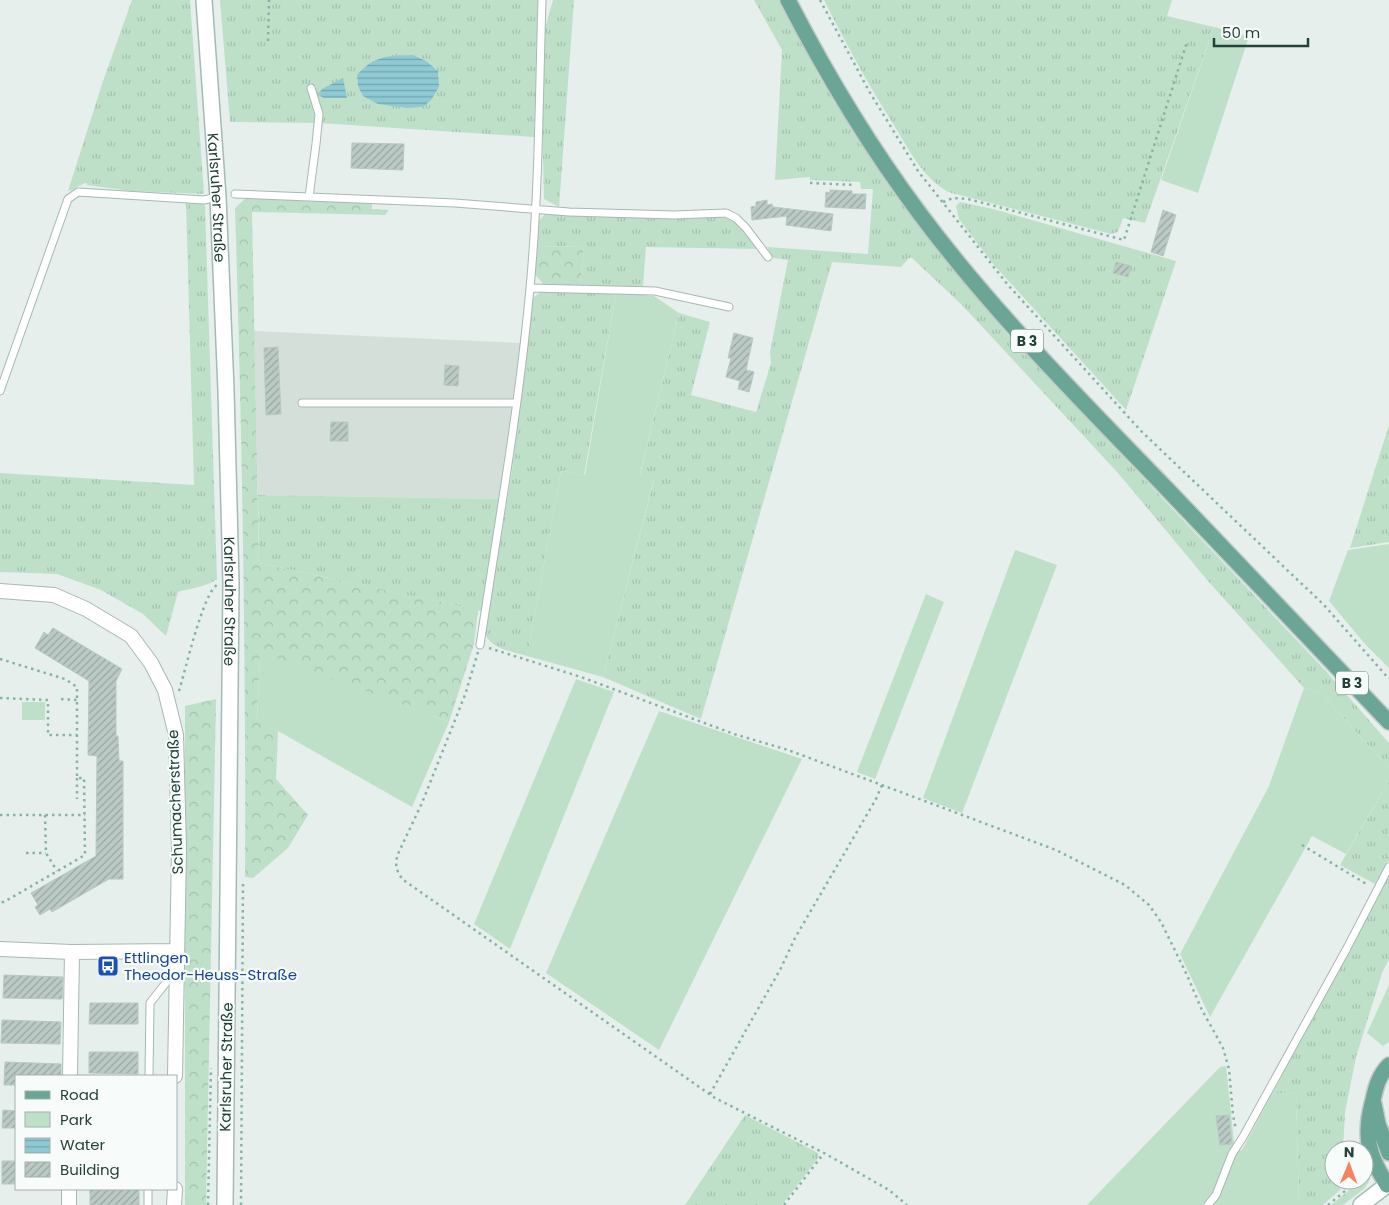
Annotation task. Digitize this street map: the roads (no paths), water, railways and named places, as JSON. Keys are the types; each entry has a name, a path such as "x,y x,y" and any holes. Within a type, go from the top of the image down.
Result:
{"main road":[{"name":"Karlsruher Straße","path":"204,0 218,197 231,583 225,1205"},
{"name":"B 3","path":"788,0 808,39 861,127 920,214 990,300 1075,394 1389,722"},
{"path":"1361,1205 1388,1185 1374,1164 1370,1150 1368,1118 1377,1081 1389,1064"},
{"path":"1373,1100 1378,1124 1387,1144"}],"street":[{"name":"Schumacherstraße","path":"0,590 54,595 86,609 131,636 151,663 165,690 176,736 179,849 175,1075"},
{"path":"0,950 72,952 176,951"},
{"path":"70,1075 72,952"},
{"path":"69,1190 69,1205"},
{"path":"174,1190 174,1205"}],"lane":[{"path":"480,644 508,475 530,288 536,209 542,0"},
{"path":"309,197 319,114 311,88"},
{"path":"0,391 68,199 78,192 204,200 218,197"},
{"path":"235,194 455,203 569,212 726,213 736,218 746,228 768,257"},
{"path":"530,288 655,291 729,307"},
{"path":"302,403 516,403"},
{"path":"1208,1205 1216,1195 1232,1154 1347,948 1389,867"},
{"path":"149,1075 150,1003 176,970"},
{"path":"148,1190 148,1205"}],"water":[{"path":"413,55 426,61 438,71 439,87 431,100 423,107 407,108 378,104 363,96 358,86 357,75 364,68 382,58"},
{"path":"343,78 347,98 324,98 320,96 319,93 322,89"}],"place":[{"name":"Ettlingen Theodor-Heuss-Straße","path":"108,966"}]}
